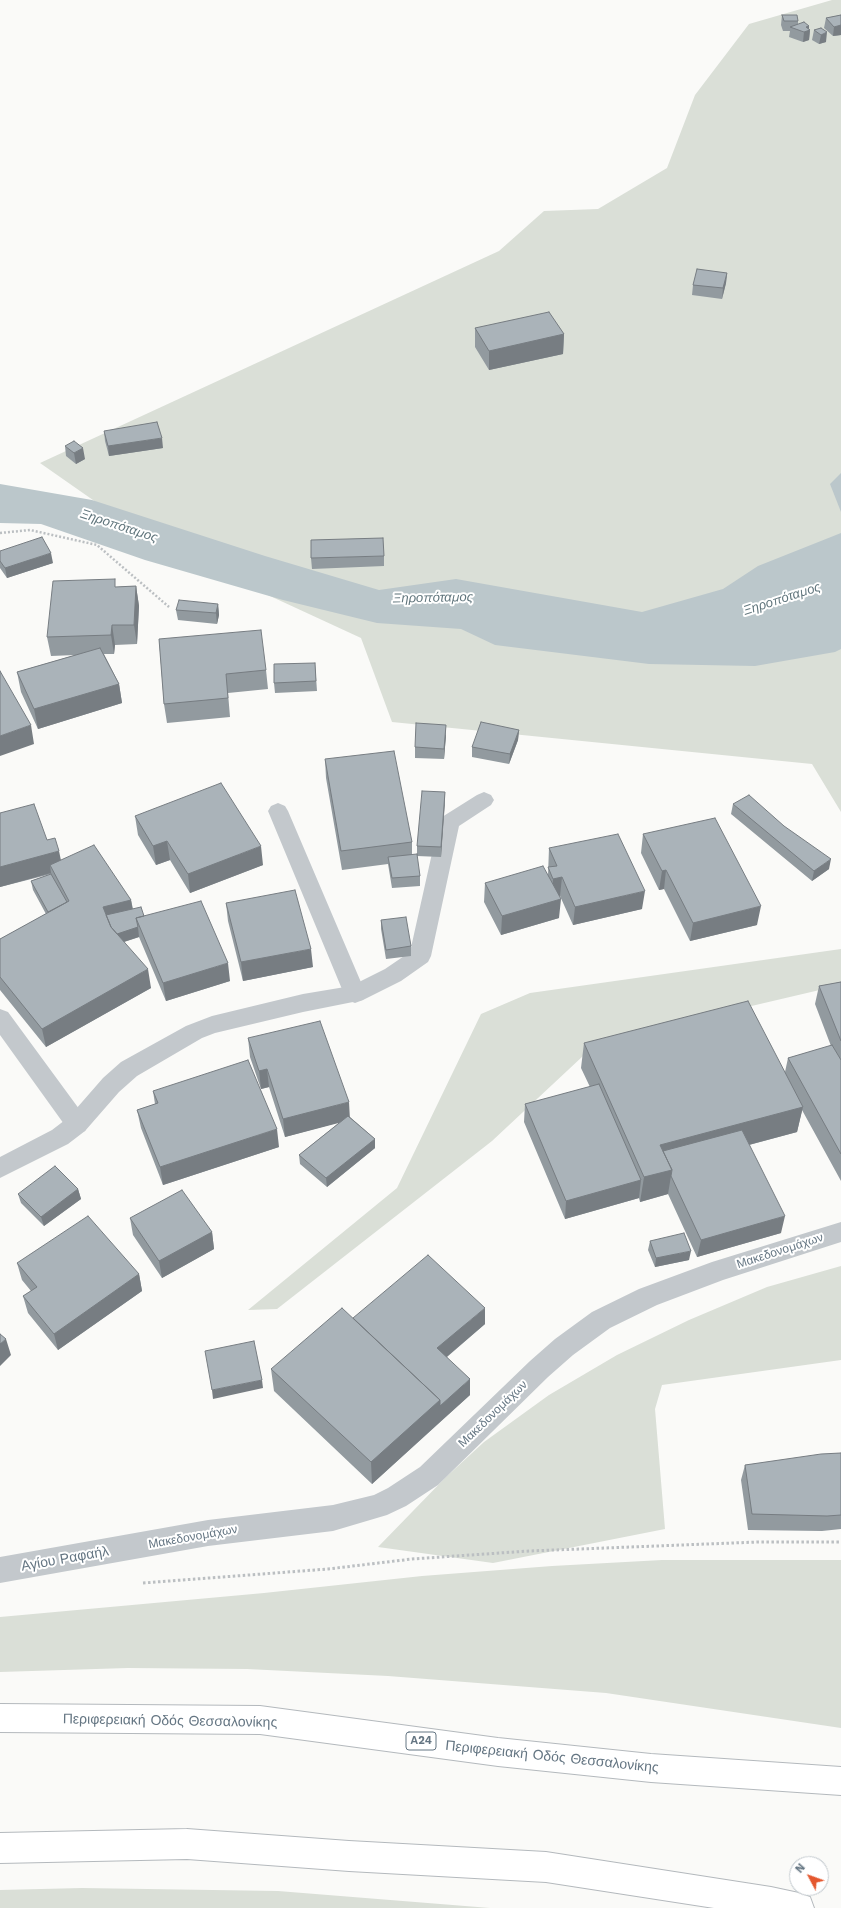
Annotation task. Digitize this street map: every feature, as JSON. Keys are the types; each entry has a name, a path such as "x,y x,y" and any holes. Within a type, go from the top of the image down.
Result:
{"highway":[{"name":"Περιφερειακή Οδός Θεσσαλονίκης","path":"0,1718 260,1720 498,1752 643,1768 841,1782"},
{"path":"0,1848 187,1844 546,1867 771,1902 799,1908"}],"street":[{"path":"0,1168 60,1137 77,1124 111,1085 129,1069 194,1032 212,1025 303,1003 355,994 393,976 420,956 449,822 484,800"},
{"path":"278,811 355,994"},
{"path":"0,1018 77,1124"},
{"name":"Μακεδονομάχων","path":"131,1548 208,1533 333,1518 358,1512 390,1500 429,1476 539,1369 564,1347 601,1320 648,1298 714,1273 841,1232"},
{"name":"Αγίου Ραφαήλ","path":"0,1570 131,1548"}],"path":[{"path":"0,533 30,530 97,545 169,607"},
{"path":"137,1583 199,1580 412,1559 529,1551 758,1542 841,1542"}],"shaded area":[{"path":"832,0 841,0 841,812 812,764 392,722 361,638 153,542 40,463 499,251 544,211 598,209 667,168 695,95 749,24"},
{"path":"841,949 841,985 598,1042 492,1141 277,1309 248,1310 397,1188 481,1014 530,993"},
{"path":"841,1266 841,1360 662,1385 655,1409 665,1529 493,1563 378,1547 446,1477 484,1442 549,1395 617,1355 689,1320 767,1287"},
{"path":"662,1560 841,1560 841,1728 606,1693 388,1676 247,1669 128,1668 0,1672 0,1617 264,1593 422,1576 552,1566"},
{"path":"82,1888 278,1891 490,1908 0,1908 0,1890"}],"water":[{"path":"841,473 841,512 830,484"},
{"name":"Ξηροπόταμος","path":"0,484 92,500 265,556 379,590 456,579 642,612 723,589 758,566 841,533 841,649 835,652 755,666 649,664 495,645 461,629 377,623 283,600 145,560 41,524 0,523"}],"building":[{"path":"782,15 797,15 798,21 784,21"},
{"path":"841,15 841,25 834,27 826,18"},
{"path":"804,22 809,26 806,27 810,30 804,32 790,27"},
{"path":"821,28 827,32 821,35 814,30"},
{"path":"697,269 727,273 723,288 693,285"},
{"path":"549,312 564,334 489,351 475,328"},
{"path":"157,422 162,438 108,446 104,431"},
{"path":"74,441 83,448 74,453 65,446"},
{"path":"42,537 51,553 5,568 0,561 0,551"},
{"path":"383,538 384,556 311,558 311,540"},
{"path":"115,579 115,587 136,586 134,625 112,625 111,635 47,637 53,581"},
{"path":"179,600 218,604 216,613 176,610"},
{"path":"261,630 266,670 226,674 228,698 164,704 159,639"},
{"path":"100,648 119,684 34,709 17,672"},
{"path":"315,663 316,681 274,683 274,664"},
{"path":"0,671 31,725 0,736"},
{"path":"481,722 519,730 510,754 472,747"},
{"path":"416,723 446,725 444,749 415,747"},
{"path":"394,751 412,842 341,851 325,759"},
{"path":"221,783 261,846 188,874 167,841 153,846 135,816"},
{"path":"422,791 445,792 441,847 417,846"},
{"path":"749,795 784,826 831,859 814,871 733,804"},
{"path":"34,804 47,840 55,838 59,851 0,867 0,813"},
{"path":"715,818 761,906 693,923 666,870 662,871 643,834"},
{"path":"618,834 645,891 575,907 562,877 553,879 548,867 557,866 549,848"},
{"path":"94,845 131,900 103,907 111,927 148,969 42,1029 0,977 0,939 69,901 50,865"},
{"path":"417,854 420,876 392,878 388,857"},
{"path":"543,866 561,899 502,916 485,883"},
{"path":"51,874 67,902 48,912 31,881"},
{"path":"295,890 311,949 241,962 226,903"},
{"path":"201,901 228,963 163,983 136,918"},
{"path":"141,907 144,916 136,918 138,927 117,934 111,927 106,915"},
{"path":"406,917 411,946 386,950 381,920"},
{"path":"841,982 841,1041 819,986"},
{"path":"748,1001 803,1107 660,1145 672,1170 644,1177 584,1043"},
{"path":"320,1021 349,1102 283,1119 267,1069 259,1071 248,1038"},
{"path":"832,1045 841,1060 841,1154 788,1058"},
{"path":"248,1060 277,1129 160,1167 137,1110 158,1103 153,1091"},
{"path":"599,1084 641,1180 566,1201 525,1104"},
{"path":"348,1116 375,1139 326,1178 299,1155"},
{"path":"742,1130 785,1216 701,1240 671,1176 672,1170 663,1151"},
{"path":"55,1166 78,1189 41,1217 18,1194"},
{"path":"182,1190 212,1232 159,1261 130,1218"},
{"path":"88,1216 139,1274 54,1334 23,1296 37,1287 17,1263"},
{"path":"684,1233 691,1251 656,1258 650,1241"},
{"path":"428,1255 485,1308 437,1348 470,1379 440,1406 440,1400 353,1318"},
{"path":"342,1308 440,1400 371,1462 271,1369"},
{"path":"0,1334 6,1339 0,1344"},
{"path":"254,1341 262,1380 212,1390 205,1351"},
{"path":"841,1453 841,1515 752,1514 745,1465 821,1454"}]}
